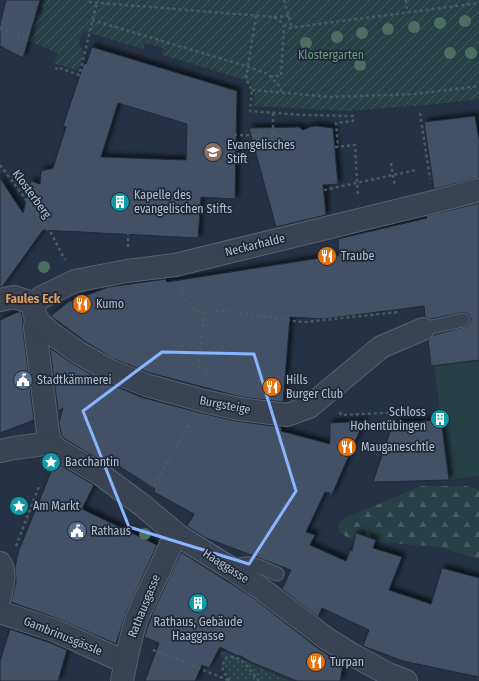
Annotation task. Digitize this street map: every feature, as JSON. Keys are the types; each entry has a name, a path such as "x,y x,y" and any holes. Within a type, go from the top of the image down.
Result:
{"street":[{"name":"Neckarhalde","path":"36,310 42,297 75,281 175,264 479,190"},
{"path":"0,300 14,297 36,310 34,328 48,433 52,443 0,451"},
{"name":"Burgsteige","path":"36,310 47,329 69,346 110,370 146,385 204,401 239,409 288,415 309,407 381,347 423,329"},
{"name":"Haaggasse","path":"52,443 62,452 100,474 142,505 175,533 259,587 328,639 353,655 388,674 406,681"},
{"name":"Rathausgasse","path":"124,672 130,641 138,617 175,533"},
{"name":"Gambrinusgässle","path":"0,612 56,631 124,672"}],"lane":[{"path":"423,329 463,320"},
{"path":"232,569 240,564 246,563 277,574"}],"path":[{"path":"284,0 292,28"},
{"path":"406,0 407,12"},
{"path":"89,2 256,16 289,16"},
{"path":"56,70 57,67 79,75 97,2"},
{"path":"274,17 289,28 292,28 479,3"},
{"path":"256,16 246,79 252,90 250,111 353,116 353,121 336,123 336,147 355,145 356,183 358,196"},
{"path":"92,20 268,74 281,88 281,92"},
{"path":"270,76 282,76 284,24"},
{"path":"0,28 27,37"},
{"path":"252,90 331,98 415,94 479,86"},
{"path":"273,113 273,136"},
{"path":"420,113 433,202"},
{"path":"234,135 284,136"},
{"path":"391,163 395,189"},
{"name":"Klosterberg","path":"0,165 51,234 65,260"},
{"path":"324,190 416,170"},
{"path":"179,281 185,300 197,311 203,312 223,311 257,314 305,322 378,314"},
{"path":"203,312 199,367 208,369"},
{"path":"142,505 204,401"},
{"path":"341,415 405,412"},
{"path":"1,579 40,484"},
{"path":"130,641 229,681"},
{"path":"229,681 222,671 222,665 227,657 230,656 244,661 251,673 259,681"}],"highlighted area":[{"path":"162,352 254,354 296,491 249,564 129,527 83,411"}],"green space":[{"name":"Klostergarten","path":"45,0 479,0 479,99 347,111 253,106 255,91 249,81 162,55 163,48 145,43 143,49 83,31 79,42 84,53 79,69 74,70 54,63 58,53 29,41 36,14 41,15"},
{"path":"457,297 467,361 479,360 479,476 449,480 426,304"},
{"path":"421,486 467,486 479,490 479,559 439,547 352,540 339,532 339,523 345,518"},
{"path":"220,650 290,681 228,681"}],"building":[{"path":"6,0 40,0 23,58 0,46 0,25"},
{"path":"92,47 237,91 235,199 201,197 198,238 43,230 2,287 0,287 0,178 23,213 31,181 40,184 41,171 53,168 66,127 63,126 84,63 86,64","holes":["118,103 187,124 186,160 101,157"]},
{"path":"475,116 479,140 479,178 434,189 424,122"},
{"path":"316,126 333,128 338,184 323,185 326,215 276,227 249,128 299,127 303,130"},
{"path":"479,203 479,360 431,366 428,341 434,335 468,326 471,319 465,312 431,319 425,317 424,306 324,319 290,317 283,402 241,397 150,373 114,359 86,342 51,316 68,302 109,287 166,279 167,282 339,255 338,239 427,218 426,216"},
{"path":"21,312 23,319 34,420 0,433 0,320"},
{"path":"50,348 73,364 103,381 141,397 236,421 281,427 281,431 330,444 330,423 364,421 330,499 330,493 325,492 306,532 315,535 310,545 346,561 350,550 352,551 356,533 376,540 373,548 402,557 389,590 431,604 442,568 479,578 479,677 403,661 363,646 369,630 322,608 318,617 282,589 291,570 206,538 187,526 194,514 154,492 155,489 111,461 108,465 65,439 62,436 59,423 63,408 58,411"},
{"path":"441,420 449,480 373,482 393,423"},
{"name":"Rathaus","path":"53,461 94,485 82,509 157,545 126,613 116,644 61,620 11,602 16,582 15,567 19,550 53,467"},
{"path":"181,552 252,597 319,649 343,665 340,681 297,681 220,647 209,668 202,665 195,681 145,681 159,643 144,637 153,612"},
{"path":"10,629 67,650 58,681 0,681 0,661"}],"place":[{"name":"Evangelisches Stift","path":"213,152"},
{"name":"Kapelle des evangelischen Stifts","path":"120,202"},
{"name":"Traube","path":"327,256"},
{"name":"Kumo","path":"82,304"},
{"name":"Stadtkämmerei","path":"23,380"},
{"name":"Hills Burger Club","path":"272,387"},
{"name":"Schloss Hohentübingen","path":"440,419"},
{"name":"Mauganeschtle","path":"347,447"},
{"name":"Bacchantin","path":"51,462"},
{"name":"Am Markt","path":"19,506"},
{"name":"Rathaus","path":"77,531"},
{"name":"Rathaus, Gebäude Haaggasse","path":"198,603"},
{"name":"Turpan","path":"316,662"}],"district":[{"name":"Faules Eck","path":"33,298"}]}
